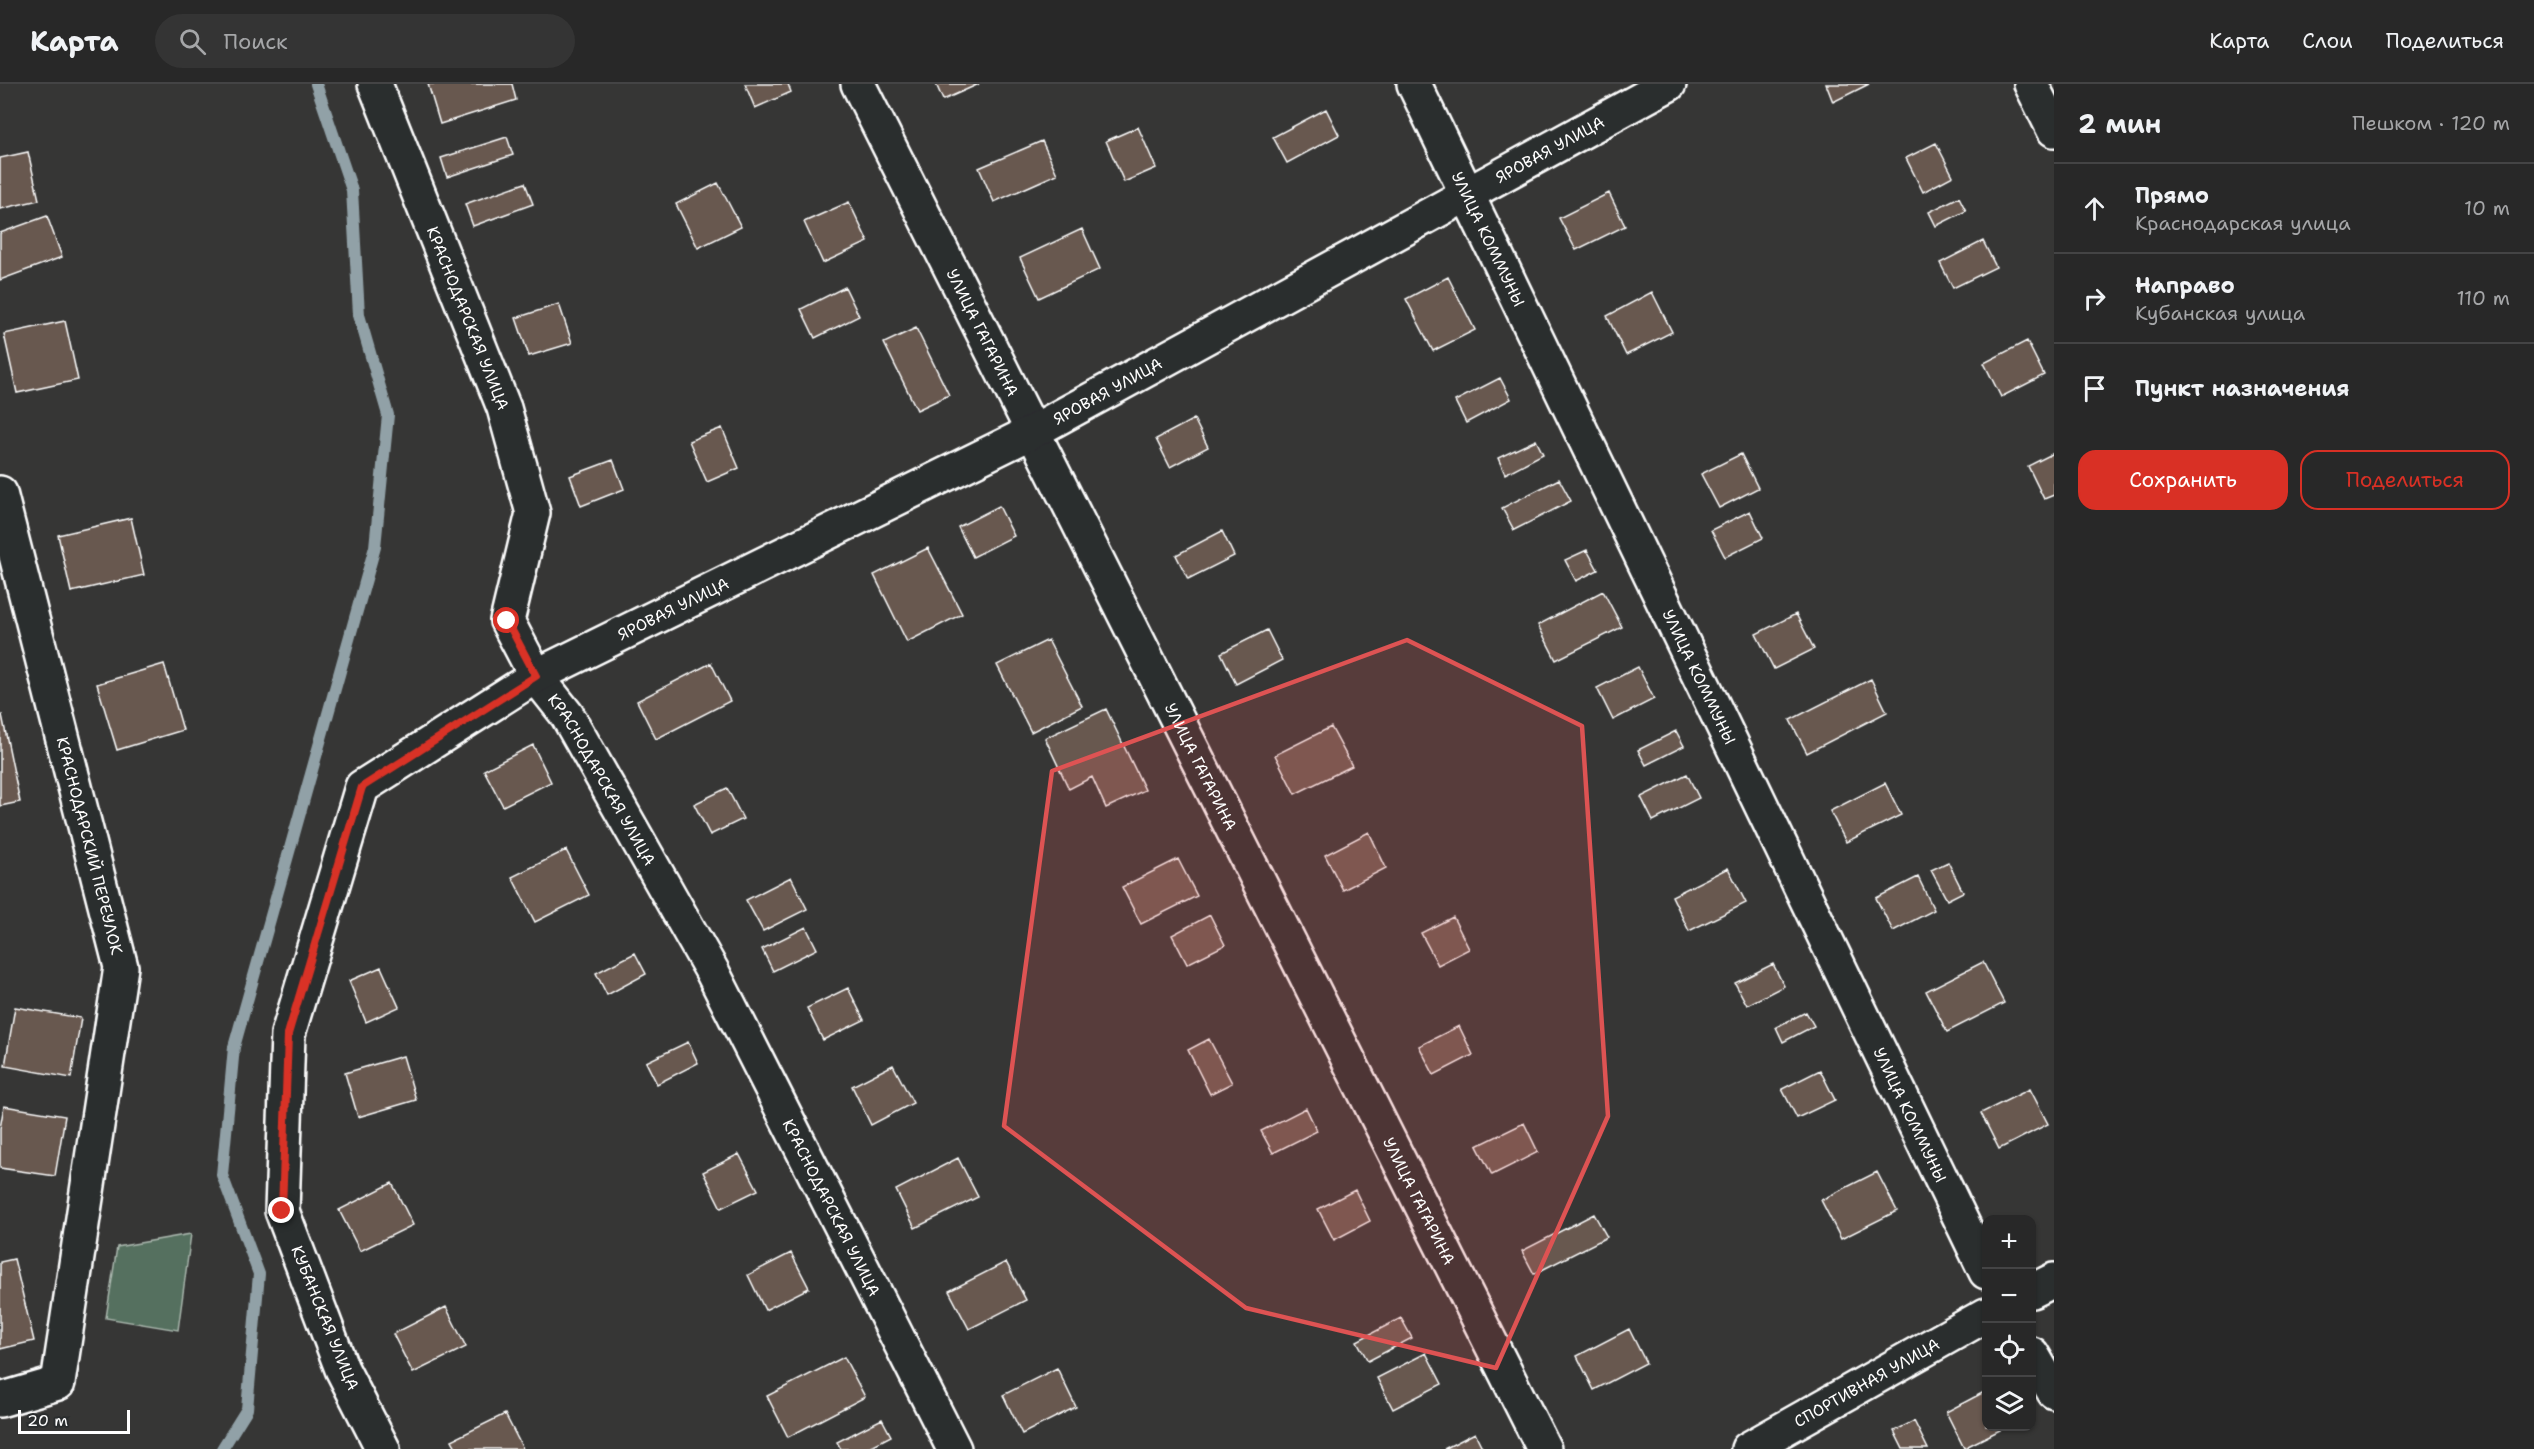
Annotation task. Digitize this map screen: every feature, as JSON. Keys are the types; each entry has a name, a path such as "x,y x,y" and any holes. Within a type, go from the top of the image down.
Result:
{"street":[{"name":"КРАСНОДАРСКАЯ УЛИЦА","path":"375,84 504,408 533,513 507,621 536,676 567,715 712,971 954,1449"},
{"name":"УЛИЦА ГАГАРИНА","path":"858,84 1544,1449"},
{"name":"УЛИЦА КОММУНЫ","path":"1414,84 1985,1269"},
{"name":"ЯРОВАЯ УЛИЦА","path":"536,676 1034,431 1669,84"},
{"path":"2031,84 2054,130"},
{"name":"КРАСНОДАРСКИЙ ПЕРЕУЛОК","path":"0,493 121,968 58,1383 0,1400"},
{"name":"КУБАНСКАЯ УЛИЦА","path":"383,1449 342,1369 282,1211 288,1034 362,787 536,676"},
{"path":"2036,1289 2054,1280"},
{"name":"СПОРТИВНАЯ УЛИЦА","path":"1748,1449 1982,1317"},
{"path":"2036,1362 2054,1392"}],"highlighted area":[{"path":"1407,640 1582,726 1608,1116 1496,1368 1246,1308 1004,1126 1052,771"}],"green space":[{"path":"191,1234 178,1330 106,1318 117,1247"}],"building":[{"path":"428,84 512,84 516,100 440,124"},
{"path":"745,84 788,84 791,92 755,108"},
{"path":"936,84 979,84 943,100"},
{"path":"1826,84 1869,84 1833,102"},
{"path":"1326,109 1339,135 1287,163 1273,137"},
{"path":"1138,127 1156,168 1124,182 1106,141"},
{"path":"507,137 513,155 447,177 441,158"},
{"path":"1042,141 1057,174 994,202 979,168"},
{"path":"1936,143 1953,176 1923,192 1906,158"},
{"path":"28,152 39,200 0,209 0,158"},
{"path":"525,183 533,204 473,226 465,204"},
{"path":"718,183 741,227 698,248 676,204"},
{"path":"1609,193 1625,226 1576,250 1559,218"},
{"path":"1959,197 1966,211 1936,226 1929,212"},
{"path":"849,202 868,242 823,263 804,222"},
{"path":"47,216 62,257 0,280 0,233"},
{"path":"1082,229 1100,269 1039,298 1020,258"},
{"path":"1983,241 1996,267 1953,288 1940,263"},
{"path":"1448,277 1475,330 1433,351 1406,299"},
{"path":"845,287 859,316 815,338 801,309"},
{"path":"1652,292 1672,332 1626,355 1607,316"},
{"path":"559,304 572,343 529,356 516,318"},
{"path":"65,321 78,380 17,393 4,334"},
{"path":"916,328 949,395 917,410 884,343"},
{"path":"2027,341 2044,375 2001,397 1984,363"},
{"path":"1500,378 1511,399 1466,423 1455,401"},
{"path":"1194,419 1208,447 1170,467 1156,439"},
{"path":"722,428 739,468 707,482 689,441"},
{"path":"1536,440 1543,454 1505,474 1498,458"},
{"path":"2054,453 2054,495 2044,499 2028,466"},
{"path":"1741,454 1758,488 1719,508 1701,474"},
{"path":"613,460 624,489 581,506 570,476"},
{"path":"1559,479 1571,501 1514,530 1502,508"},
{"path":"999,506 1014,536 973,557 958,527"},
{"path":"1750,511 1763,538 1725,557 1711,530"},
{"path":"131,518 144,575 71,592 58,535"},
{"path":"1222,531 1234,556 1188,579 1176,555"},
{"path":"928,548 962,614 907,642 874,575"},
{"path":"1587,550 1598,570 1576,581 1565,560"},
{"path":"1603,591 1622,627 1556,660 1538,625"},
{"path":"1796,614 1814,649 1774,669 1756,634"},
{"path":"1267,630 1282,660 1236,684 1221,653"},
{"path":"1048,640 1082,706 1031,732 997,665"},
{"path":"711,663 730,701 656,739 637,701"},
{"path":"164,664 183,730 117,750 97,684"},
{"path":"1638,667 1654,699 1613,720 1597,688"},
{"path":"1871,679 1887,712 1807,753 1790,720"},
{"path":"1106,709 1145,790 1106,808 1092,777 1069,789 1045,738"},
{"path":"2,715 20,802 0,806 0,716"},
{"path":"1331,727 1352,766 1295,794 1275,755"},
{"path":"1676,731 1684,746 1646,765 1638,750"},
{"path":"533,745 551,782 503,806 484,770"},
{"path":"1687,774 1699,798 1653,821 1641,797"},
{"path":"1885,783 1901,815 1846,842 1830,811"},
{"path":"727,788 743,819 710,835 694,804"},
{"path":"1369,832 1386,868 1343,890 1325,855"},
{"path":"566,850 589,895 535,922 512,877"},
{"path":"1178,859 1197,896 1141,924 1122,887"},
{"path":"1948,862 1963,892 1947,900 1931,870"},
{"path":"1728,868 1746,903 1689,931 1672,896"},
{"path":"791,877 807,909 763,931 746,900"},
{"path":"1918,877 1934,910 1893,931 1876,898"},
{"path":"1210,915 1225,945 1187,964 1172,935"},
{"path":"1453,917 1469,949 1438,965 1421,933"},
{"path":"806,927 817,949 773,971 762,949"},
{"path":"635,953 646,974 607,995 596,973"},
{"path":"1983,962 2004,1003 1947,1032 1926,991"},
{"path":"1773,964 1784,986 1747,1005 1735,983"},
{"path":"381,967 399,1007 366,1022 349,981"},
{"path":"848,988 864,1020 823,1040 807,1008"},
{"path":"15,1007 81,1018 71,1078 5,1066"},
{"path":"1806,1012 1814,1026 1783,1042 1776,1027"},
{"path":"1459,1026 1473,1055 1434,1075 1419,1046"},
{"path":"1209,1039 1232,1083 1210,1094 1188,1050"},
{"path":"688,1042 698,1063 657,1084 646,1062"},
{"path":"403,1056 416,1100 358,1117 345,1073"},
{"path":"893,1065 913,1103 871,1125 852,1086"},
{"path":"1820,1070 1835,1100 1797,1118 1782,1089"},
{"path":"2030,1089 2048,1124 1999,1149 1981,1113"},
{"path":"4,1106 65,1116 55,1176 0,1168 0,1128"},
{"path":"1306,1108 1317,1131 1273,1153 1261,1131"},
{"path":"1524,1123 1538,1152 1492,1175 1477,1146"},
{"path":"739,1154 758,1190 721,1208 703,1172"},
{"path":"958,1158 978,1197 915,1228 896,1190"},
{"path":"1877,1172 1897,1211 1841,1239 1821,1200"},
{"path":"392,1183 413,1225 360,1251 339,1210"},
{"path":"1355,1190 1370,1221 1334,1240 1318,1209"},
{"path":"1594,1214 1607,1237 1534,1274 1522,1251"},
{"path":"791,1253 809,1288 765,1310 748,1275"},
{"path":"14,1259 34,1341 0,1349 0,1262"},
{"path":"1006,1262 1026,1300 969,1329 949,1291"},
{"path":"446,1307 466,1347 413,1373 393,1334"},
{"path":"1401,1318 1412,1338 1368,1361 1357,1341"},
{"path":"1629,1329 1646,1363 1594,1390 1577,1356"},
{"path":"1426,1353 1442,1384 1393,1409 1377,1378"},
{"path":"844,1357 865,1397 788,1437 767,1396"},
{"path":"1057,1368 1076,1407 1022,1434 1003,1395"},
{"path":"1982,1393 1982,1431 1998,1431 1964,1448 1946,1412"},
{"path":"505,1414 523,1449 457,1449 452,1440"},
{"path":"882,1419 891,1436 866,1449 841,1449 837,1442"},
{"path":"1914,1421 1928,1449 1903,1449 1894,1431"},
{"path":"1475,1433 1483,1449 1444,1449"}],"waterway":[{"path":"222,1449 247,1409 259,1274 222,1175 234,1047 375,547 388,415 359,315 352,190 316,84"}],"route":[{"path":"282,1211 288,1034 362,787 536,676 507,621"}]}
